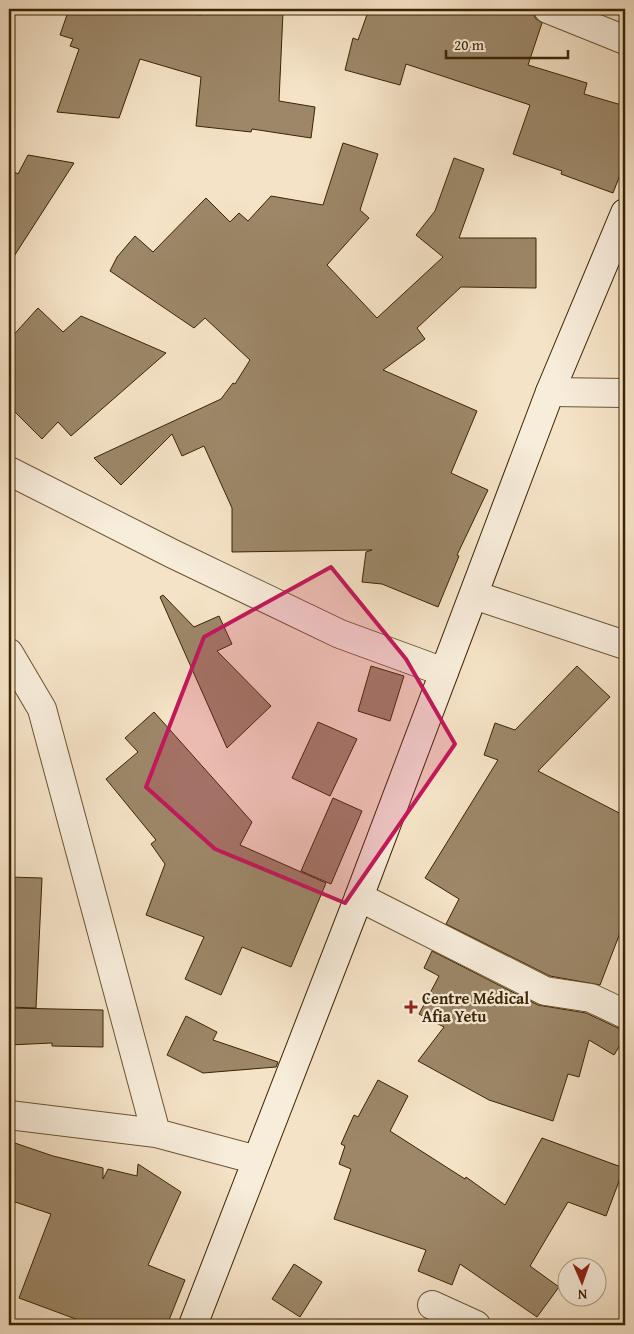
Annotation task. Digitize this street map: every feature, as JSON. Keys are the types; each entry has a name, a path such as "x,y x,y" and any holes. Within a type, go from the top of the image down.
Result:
{"street":[{"path":"548,9 625,40"},
{"path":"193,1325 359,897 550,392 625,213"},
{"path":"550,392 625,393"},
{"path":"9,471 173,554 340,634 444,672"},
{"path":"474,595 625,645"},
{"path":"9,653 42,709 156,1133"},
{"path":"359,897 545,991 591,998 625,1014"},
{"path":"9,1115 156,1133 257,1160"},
{"path":"432,1305 476,1325"}],"highlighted area":[{"path":"331,567 406,659 455,744 345,903 215,849 146,787 204,637"}],"building":[{"path":"69,9 166,9 201,15 203,9 283,12 279,101 315,107 311,138 252,129 251,132 196,126 201,77 140,59 119,118 57,112 79,49 70,46 73,39 60,35"},
{"path":"369,9 533,9 535,18 542,23 528,65 587,83 584,94 625,106 625,162 613,193 561,174 562,171 513,154 530,105 406,64 400,85 345,70 353,38 358,40"},
{"path":"343,143 378,154 360,210 369,218 327,265 377,318 443,257 416,235 435,211 454,158 484,169 459,238 536,238 536,288 461,287 417,328 425,339 383,370 477,411 451,473 488,490 457,555 459,556 438,607 382,584 362,582 366,552 372,550 232,552 232,508 204,446 182,456 172,434 121,485 94,458 221,399 233,383 235,384 250,360 205,318 194,328 110,271 117,257 135,236 153,252 206,198 230,222 239,213 248,221 271,196 323,205"},
{"path":"28,155 74,163 9,264 9,169 18,174"},
{"path":"38,308 63,332 81,316 166,353 71,436 58,422 42,439 9,406 9,340"},
{"path":"163,595 194,627 219,616 232,644 217,651 271,706 227,748 160,597"},
{"path":"371,666 404,676 390,721 358,711"},
{"path":"577,666 610,697 538,771 625,816 625,920 600,985 550,976 446,924 459,899 425,878 498,760 484,755 495,723 515,730"},
{"path":"154,712 252,822 240,845 326,883 291,967 242,947 221,995 185,979 204,937 146,915 165,864 151,844 156,840 106,779 138,752 125,738"},
{"path":"318,722 357,739 330,796 292,778"},
{"path":"333,798 362,811 331,884 301,871"},
{"path":"9,877 42,878 36,1008 9,1007"},
{"path":"432,951 538,1005 586,1013 618,1028 625,1029 625,1037 614,1055 589,1040 579,1077 568,1074 553,1121 489,1100 418,1061 444,1027 419,1014 439,976 424,968"},
{"path":"9,1008 103,1010 103,1047 52,1046 52,1043 9,1045"},
{"path":"186,1016 217,1032 213,1040 278,1062 276,1067 203,1073 167,1055"},
{"path":"378,1080 408,1096 390,1131 465,1179 466,1177 505,1205 542,1138 624,1168 606,1216 568,1202 530,1266 556,1285 556,1291 537,1317 460,1264 452,1285 418,1271 426,1250 334,1219 351,1169 339,1164 345,1146 341,1144 354,1115 358,1117"},
{"path":"9,1141 53,1156 103,1168 103,1179 108,1169 137,1176 138,1164 181,1192 148,1265 185,1280 167,1325 92,1325 19,1298 51,1214 9,1200"},
{"path":"294,1264 322,1282 300,1317 272,1299"}],"place":[{"name":"Centre Médical Afia Yetu","path":"411,1007"}]}
